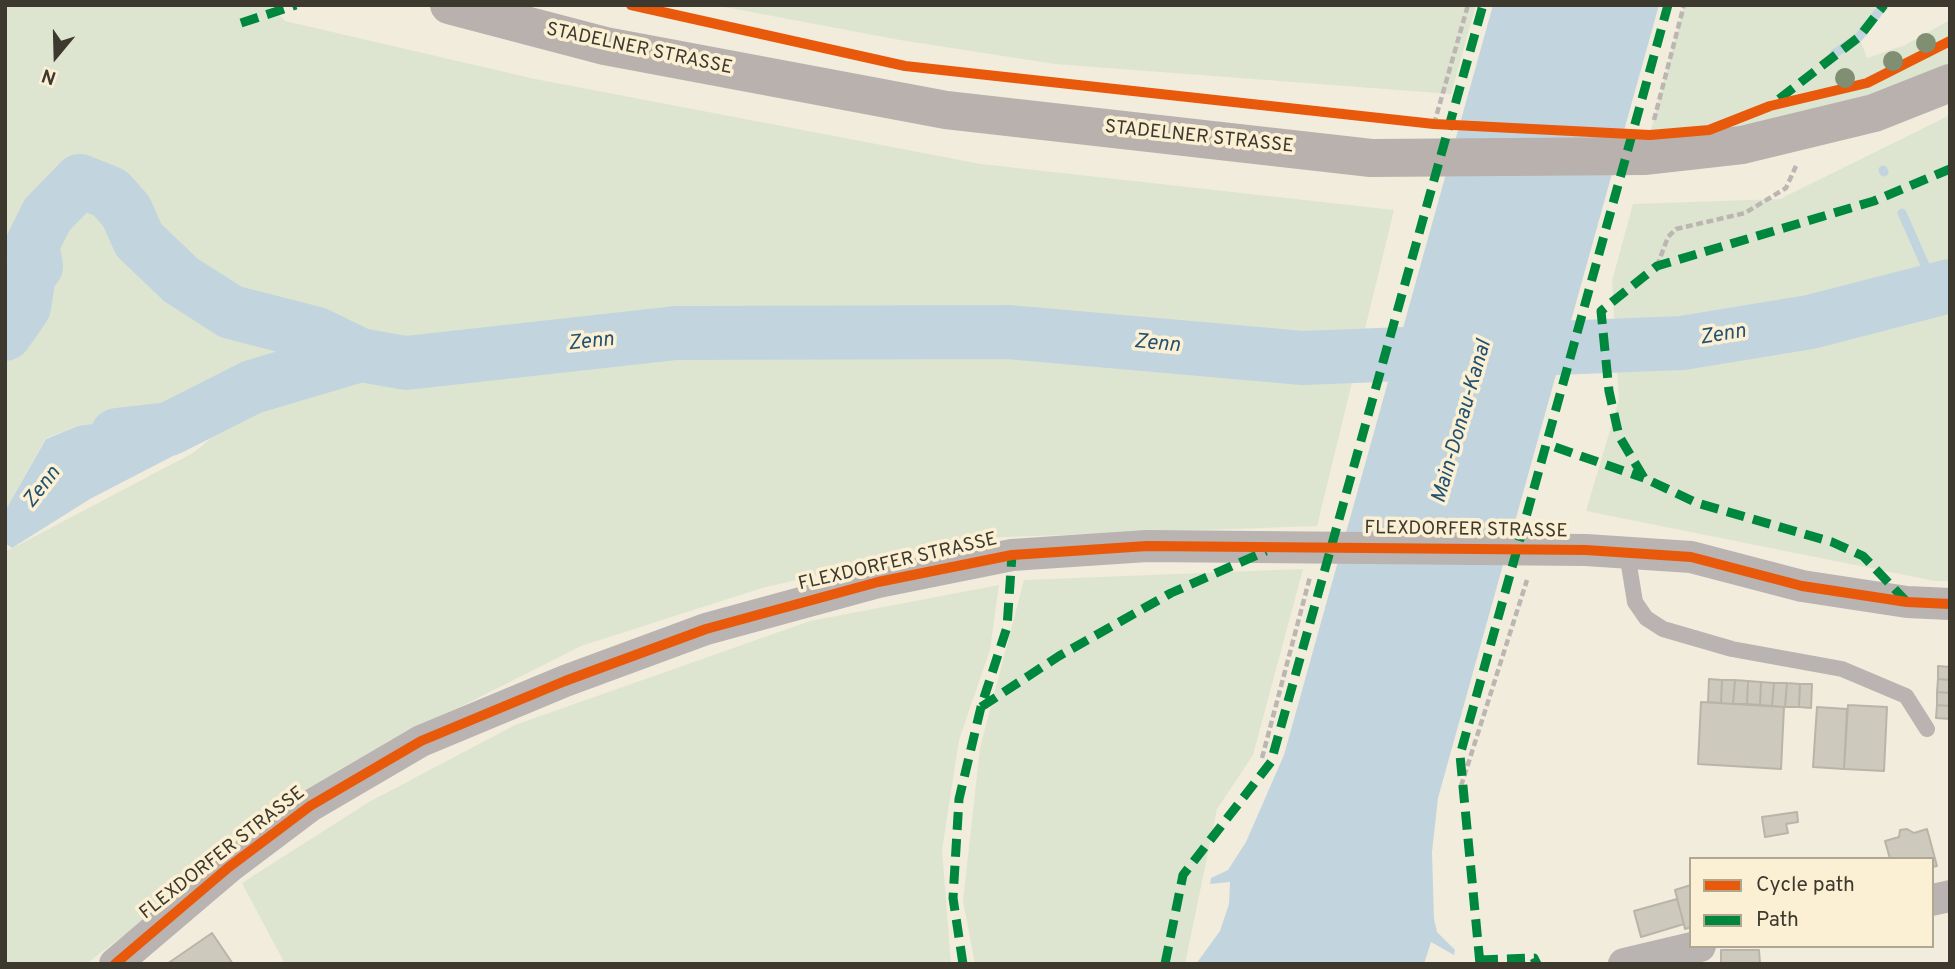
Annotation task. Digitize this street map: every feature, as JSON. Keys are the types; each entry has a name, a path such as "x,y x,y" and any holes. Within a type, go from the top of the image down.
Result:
{"main road":[{"name":"STADELNER STRASSE","path":"449,5 604,46 946,110 1371,158 1644,156 1742,145 1811,131 1874,113 1950,83"}],"street":[{"name":"FLEXDORFER STRASSE","path":"115,964 229,867 310,806 421,741 565,681 706,629 878,582 1012,555 1147,546 1318,546 1627,553 1691,557 1802,586 1907,602 1950,604"},
{"path":"1624,964 1692,948"}],"lane":[{"path":"1627,553 1635,602 1646,618 1663,629 1732,649 1842,669 1906,696 1927,729"}],"path":[{"path":"1434,124 1468,5"},
{"path":"1654,122 1684,5"},
{"path":"1657,266 1668,237 1676,229 1745,213 1786,188"},
{"path":"1262,758 1318,546"},
{"path":"1461,786 1536,551"}],"green space":[{"path":"5,5 270,5 285,21 535,79 981,164 1394,210 1317,526 979,538 762,588 581,646 385,745 205,873 86,964 5,964 5,552 193,453 315,352 172,412 78,426 46,438 5,511"},
{"path":"714,5 1476,5 1451,94 1055,64 900,40"},
{"path":"1684,5 1884,5 1859,37 1867,58 1905,45 1950,20 1950,83 1644,156"},
{"path":"1950,115 1950,581 1935,581 1586,511 1619,400 1612,281 1633,204 1780,199"},
{"path":"1303,569 1253,755 1217,809 1185,964 975,964 963,901 980,748 1024,580"},
{"path":"999,585 990,650 959,740 942,850 951,964 285,964 242,883 369,802 515,725 810,621"}],"water":[{"name":"Main-Donau-Kanal","path":"1493,5 1659,5 1438,798 1432,852 1434,919 1437,932 1455,950 1454,955 1431,942 1424,964 1196,964 1220,931 1229,904 1230,882 1210,884 1211,878 1228,870 1246,842 1284,755"},
{"path":"172,412 192,419 203,431 198,443 90,499 12,548 5,543 5,511 46,439 78,426"}],"building":[{"path":"1938,666 1950,667 1950,680 1938,679"},
{"path":"1709,679 1722,680 1721,703 1708,702"},
{"path":"1938,679 1950,680 1950,693 1937,692"},
{"path":"1722,680 1735,680 1733,704 1721,703"},
{"path":"1735,680 1748,681 1747,704 1733,704"},
{"path":"1748,681 1761,682 1760,705 1747,704"},
{"path":"1761,682 1774,683 1772,706 1760,705"},
{"path":"1774,683 1787,683 1785,707 1772,706"},
{"path":"1787,683 1800,684 1799,707 1785,707"},
{"path":"1800,684 1812,684 1811,708 1799,707"},
{"path":"1937,692 1950,693 1950,706 1937,705"},
{"path":"1701,702 1784,707 1781,769 1698,764"},
{"path":"1848,705 1887,707 1884,771 1844,769"},
{"path":"1937,705 1950,706 1950,719 1936,718"},
{"path":"1817,707 1847,709 1844,769 1813,767"},
{"path":"1797,812 1798,822 1786,824 1788,833 1765,837 1762,817"},
{"path":"1907,829 1914,833 1927,829 1937,866 1934,867 1934,857 1889,857 1885,841 1899,837 1900,830"},
{"path":"1689,886 1689,928 1685,929 1675,890"},
{"path":"1677,899 1684,924 1641,937 1634,911"},
{"path":"212,933 233,964 167,964"},
{"path":"1721,950 1759,950 1760,964 1721,964"}],"waterway":[{"path":"1834,54 1859,37 1884,5"},
{"name":"Zenn","path":"5,334 24,307 29,275 36,266 32,245 47,215 80,181 110,193 126,211 139,240 181,280 231,312 317,334 360,355 406,363 676,333 1008,332 1303,358 1682,343 1810,322 1950,286"},
{"path":"1902,213 1936,290"},
{"name":"Zenn","path":"117,435 169,429 252,387 360,355"}],"marked path":[{"path":"241,23 296,5"},
{"path":"1165,964 1183,875 1271,762 1483,5"},
{"path":"1480,964 1460,755 1668,5"},
{"path":"1779,99 1859,37 1884,5"},
{"path":"1907,602 1863,556 1832,542 1697,503 1644,478 1619,436 1609,391 1601,311 1657,266 1874,201 1950,169"},
{"path":"1555,447 1644,478"},
{"path":"981,707 1059,656 1171,593 1266,551"},
{"path":"963,964 953,898 959,799 981,707 1007,627 1012,555"},
{"path":"1480,960 1534,958 1537,964"}],"cycle path":[{"path":"631,5 905,66 1434,124 1650,135 1709,130 1770,106 1867,83 1950,41"},
{"path":"115,964 229,867 310,806 421,741 565,681 706,629 878,582 1012,555 1147,546 1586,550 1691,557 1802,586 1907,602 1950,604"}]}
